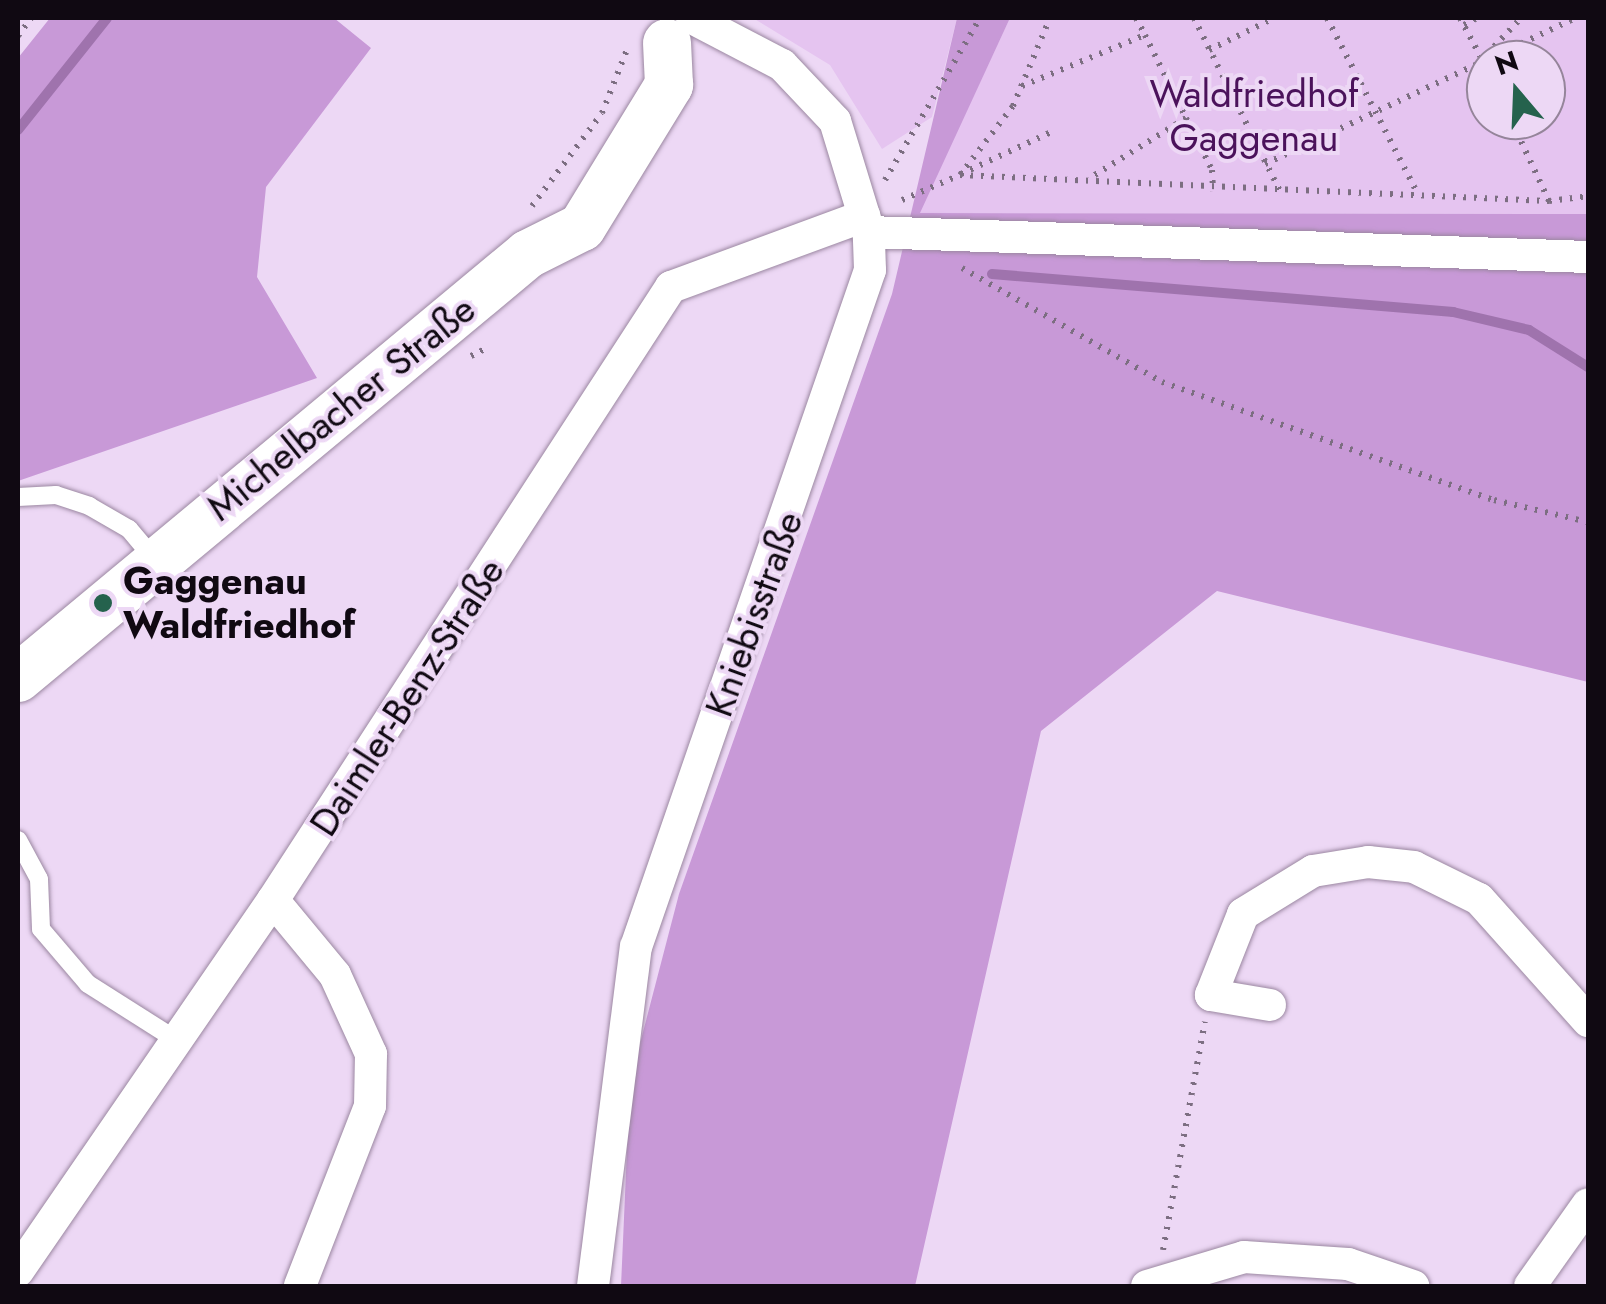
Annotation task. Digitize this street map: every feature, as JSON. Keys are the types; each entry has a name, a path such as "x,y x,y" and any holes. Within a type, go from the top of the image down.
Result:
{"main road":[{"name":"Michelbacher Straße","path":"18,678 154,559 528,254 582,227 627,165 669,85 678,26"}],"street":[{"name":"Kniebisstraße","path":"593,1286 636,947 859,318 866,224 850,154 814,96 782,65 678,26"},
{"name":"Daimler-Benz-Straße","path":"18,1271 173,1038 273,900 672,287 866,224 908,230 1588,256"},
{"path":"1270,1005 1211,995 1244,914 1314,872 1368,862 1414,867 1479,899 1588,1021"},
{"path":"273,900 335,976 370,1054 370,1106 300,1286"},
{"path":"1530,1286 1588,1204"},
{"path":"1147,1286 1244,1256 1348,1264 1413,1286"}],"lane":[{"path":"18,497 56,494 89,506 130,529 154,559"},
{"path":"18,840 39,879 41,929 88,984 173,1038"}],"path":[{"path":"18,36 32,18"},
{"path":"866,224 980,18"},
{"path":"960,175 1022,86 1050,18"},
{"path":"1136,18 1212,170 1213,192"},
{"path":"1194,18 1282,194"},
{"path":"1209,50 1274,18"},
{"path":"1327,18 1418,194"},
{"path":"1462,21 1477,18"},
{"path":"1503,40 1521,18"},
{"path":"1531,40 1576,18"},
{"path":"1022,86 1145,35"},
{"path":"1266,164 1466,71"},
{"path":"1087,180 1186,118"},
{"path":"866,224 1051,132"},
{"path":"1520,140 1549,200"},
{"path":"960,175 1087,180 1213,192 1549,200 1588,196"},
{"path":"908,230 1008,301 1162,382 1494,500 1588,522"},
{"path":"1164,1210 1211,995"}],"green space":[{"path":"753,18 957,18 932,117 882,149 830,65"},
{"name":"Waldfriedhof Gaggenau","path":"1010,18 1588,18 1588,214 919,213"}],"shaded area":[{"path":"50,18 334,18 371,48 266,187 257,277 317,378 18,481 18,58"},
{"path":"957,18 1010,18 920,213 1588,214 1588,682 1217,591 1041,731 915,1286 621,1286 630,1082 679,894 892,294"}],"waterway":[{"path":"18,130 107,18"},
{"path":"992,274 1453,312 1529,330 1588,367"}],"place":[{"name":"Gaggenau Waldfriedhof","path":"103,603"}]}
